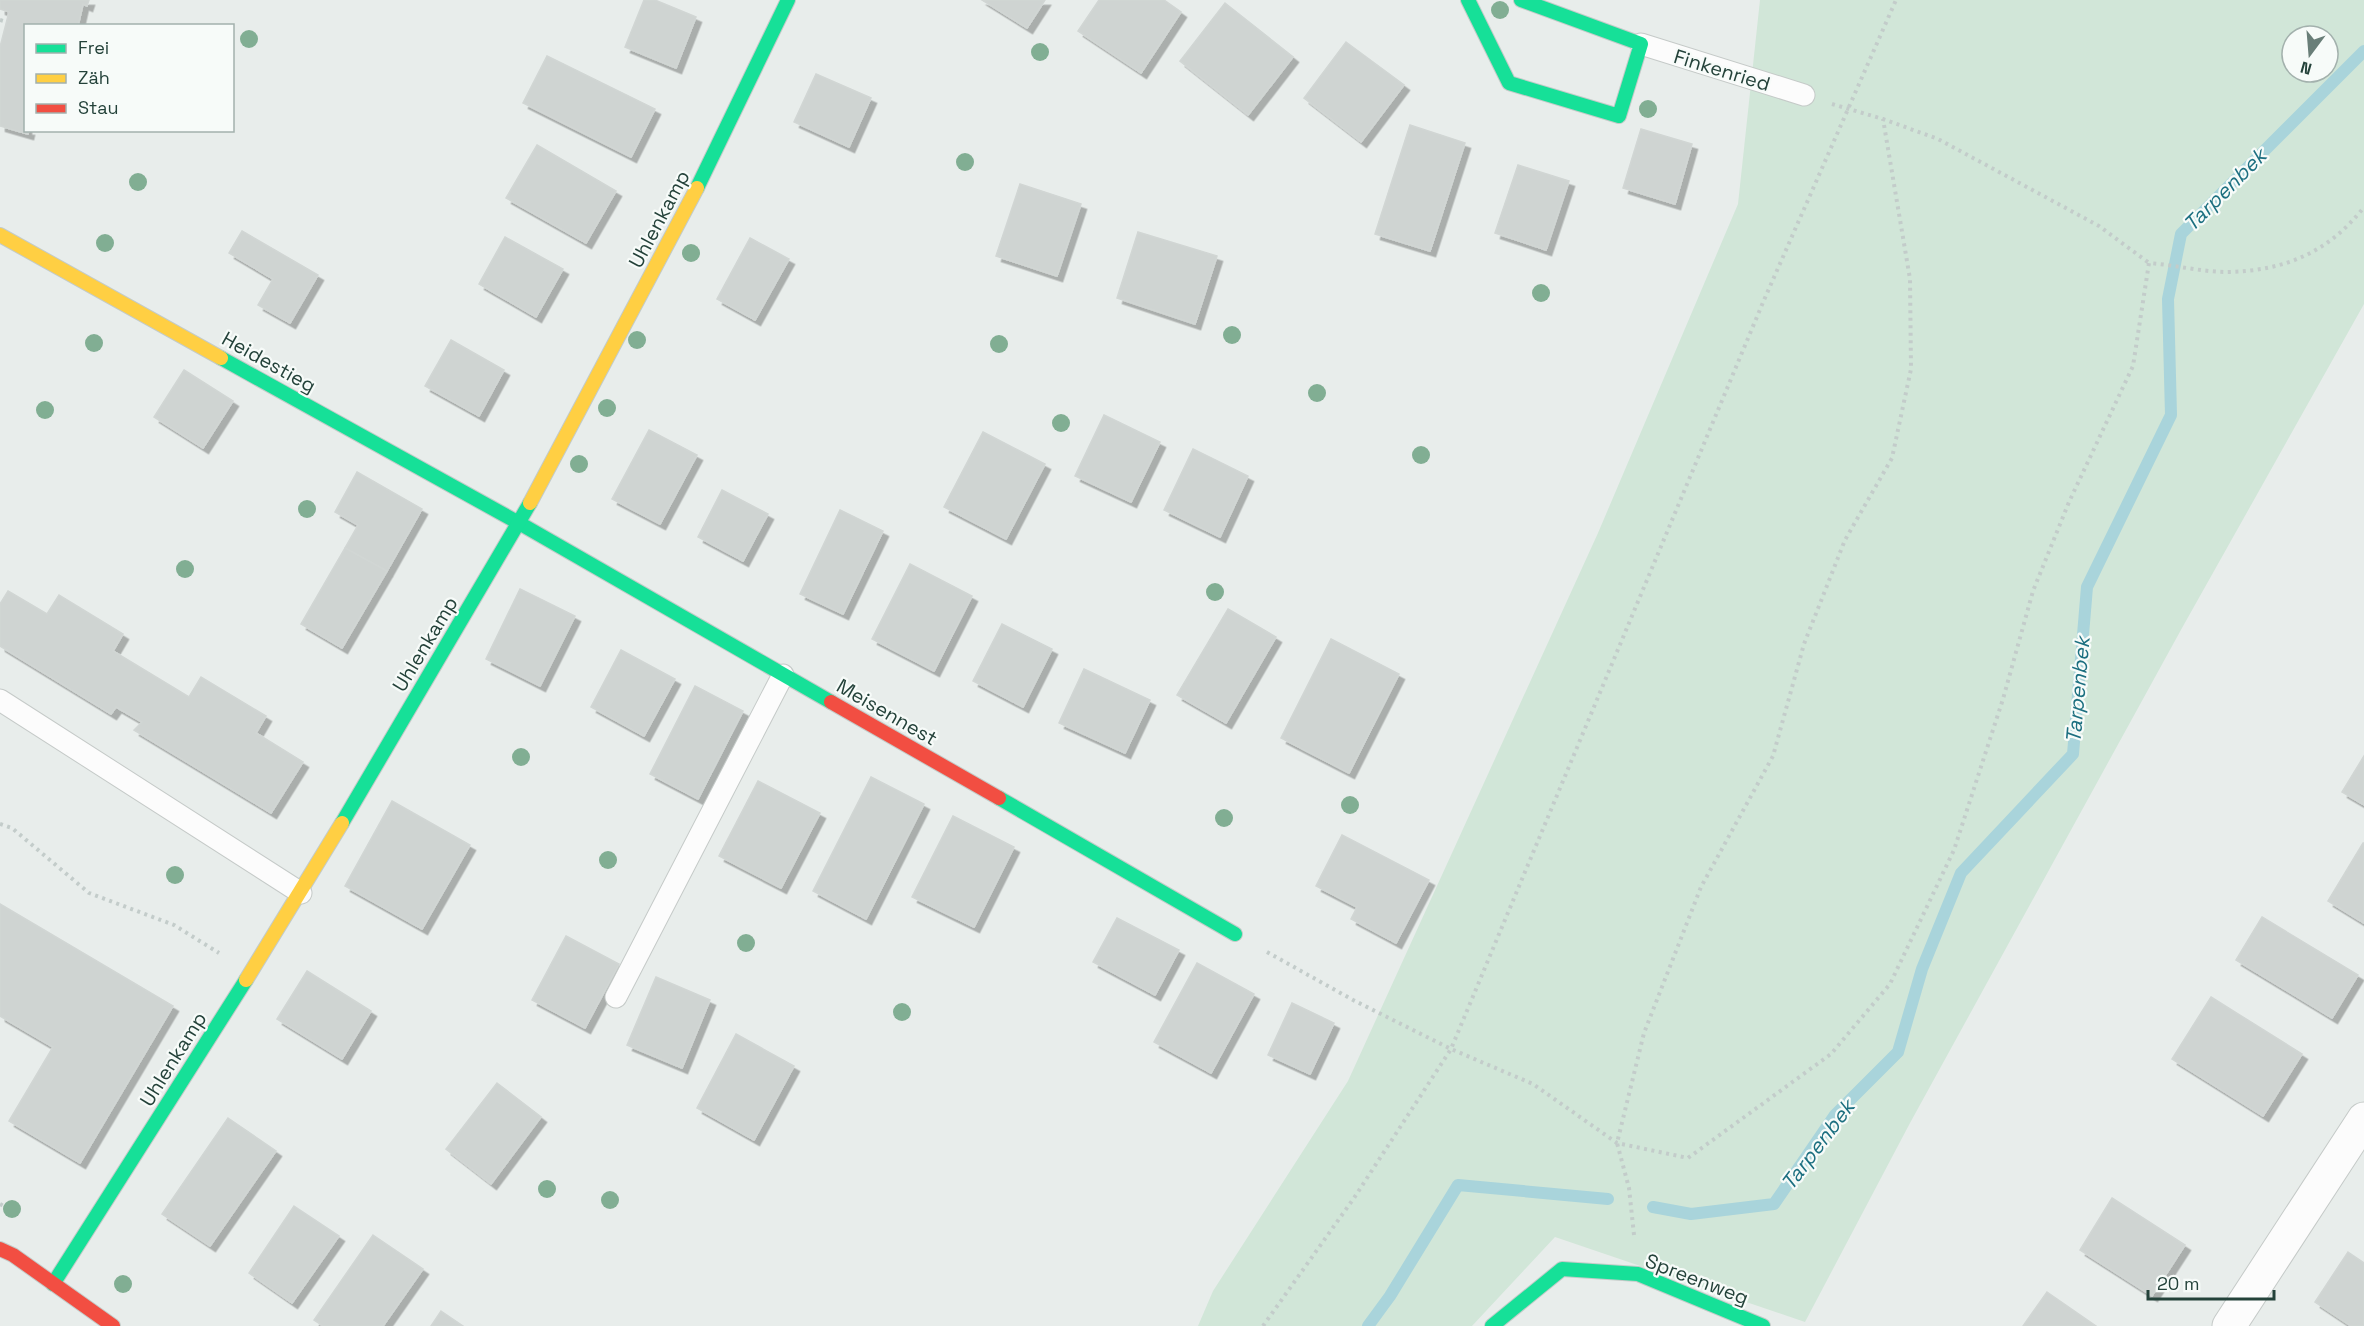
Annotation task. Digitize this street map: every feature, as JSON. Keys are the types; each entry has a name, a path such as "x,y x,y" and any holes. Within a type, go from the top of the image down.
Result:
{"street":[{"name":"Uhlenkamp","path":"53,1284 301,893 519,524 717,151 788,0"},
{"path":"1468,0 1509,82 1619,116 1641,44"},
{"name":"Finkenried","path":"1521,0 1641,44"},
{"name":"Heidestieg","path":"0,235 519,524"},
{"name":"Meisennest","path":"519,524 1235,934"},
{"path":"2229,1326 2364,1119"},
{"path":"2,1249 113,1326"},
{"name":"Spreenweg","path":"1492,1326 1562,1269 1638,1274 1763,1326"}],"lane":[{"name":"Finkenried","path":"1641,44 1804,95"},
{"path":"616,997 783,675"},
{"path":"0,700 301,893"}],"path":[{"path":"1263,1326 1354,1198 1451,1049 1764,300 1896,0"},
{"path":"0,20 7,22"},
{"path":"1849,109 1938,139 2099,226 2149,262 2227,272 2271,268 2313,253 2350,225 2364,207"},
{"path":"1638,1274 1629,1188 1617,1143 1644,1033 1701,887 1773,756 1804,644 1845,540 1892,458 1911,369 1910,279 1883,119"},
{"path":"1235,934 1353,1000 1451,1049 1533,1084 1617,1143 1688,1158 1831,1054 1890,984 1954,850 2003,699 2033,591 2069,502 2133,366 2149,262"},
{"path":"0,824 12,828 89,893 174,925 251,973"}],"green space":[{"path":"1760,0 2364,0 2364,304 2182,628 1910,1123 1805,1322 1555,1237 1472,1326 1198,1326 1213,1291 1348,1081 1598,533 1738,204"}],"building":[{"path":"0,0 89,0 87,6 83,4 78,24 24,24 24,132 28,132 28,134 0,126 0,47 9,12 0,9"},
{"path":"644,0 655,0 696,17 676,68 625,47"},
{"path":"982,0 1045,0 1027,28"},
{"path":"1099,0 1164,0 1181,12 1141,73 1078,31"},
{"path":"1225,3 1293,57 1248,115 1180,61"},
{"path":"1346,42 1404,85 1361,142 1304,98"},
{"path":"547,56 655,109 631,157 523,103"},
{"path":"816,74 871,98 849,147 794,122"},
{"path":"1410,125 1465,143 1430,251 1375,234"},
{"path":"1641,129 1692,144 1675,204 1623,188"},
{"path":"537,145 616,191 586,243 506,198"},
{"path":"1518,165 1569,181 1546,250 1495,233"},
{"path":"1020,184 1081,204 1057,276 996,256"},
{"path":"242,231 318,275 290,323 258,305 273,279 229,253"},
{"path":"1138,232 1217,256 1195,324 1117,298"},
{"path":"505,237 563,269 536,317 479,284"},
{"path":"750,238 789,259 755,320 717,299"},
{"path":"451,340 504,370 479,416 425,386"},
{"path":"184,370 233,401 203,448 154,417"},
{"path":"1104,415 1160,442 1131,502 1075,476"},
{"path":"649,430 697,455 660,524 612,499"},
{"path":"983,432 1045,464 1006,539 944,507"},
{"path":"1193,449 1248,476 1220,537 1164,510"},
{"path":"357,472 422,509 387,571 345,548 358,525 335,512"},
{"path":"722,490 768,514 743,561 698,537"},
{"path":"840,510 883,531 843,614 800,594"},
{"path":"345,548 387,571 342,648 301,624"},
{"path":"910,564 972,596 934,671 872,639"},
{"path":"520,589 575,616 540,686 486,659"},
{"path":"8,591 47,614 59,595 123,634 113,651 189,697 201,677 266,716 256,733 303,762 271,813 134,730 142,722 116,707 111,714 0,646 0,604"},
{"path":"1228,609 1276,637 1226,723 1177,695"},
{"path":"1002,624 1052,649 1023,707 973,681"},
{"path":"1331,639 1399,674 1349,773 1281,738"},
{"path":"621,650 675,679 644,736 591,707"},
{"path":"1084,669 1150,700 1125,753 1059,723"},
{"path":"695,686 743,711 698,799 650,774"},
{"path":"2364,756 2364,805 2342,792"},
{"path":"871,777 924,804 866,919 813,891"},
{"path":"758,781 820,813 781,888 719,856"},
{"path":"392,801 470,845 422,929 345,886"},
{"path":"953,816 1014,847 974,927 912,897"},
{"path":"1342,835 1429,880 1396,943 1351,919 1357,907 1316,886"},
{"path":"2364,843 2364,923 2328,901"},
{"path":"0,904 173,1006 80,1163 9,1121 53,1047 0,1016"},
{"path":"2262,917 2358,975 2332,1018 2236,960"},
{"path":"1117,918 1179,950 1155,995 1093,962"},
{"path":"566,936 619,964 585,1028 532,1000"},
{"path":"1197,963 1254,994 1211,1073 1154,1042"},
{"path":"307,971 371,1011 342,1059 277,1019"},
{"path":"656,977 710,1000 682,1068 627,1045"},
{"path":"2211,997 2302,1054 2263,1116 2172,1059"},
{"path":"1292,1003 1334,1023 1310,1074 1268,1055"},
{"path":"736,1034 794,1066 754,1140 697,1108"},
{"path":"497,1083 541,1117 491,1184 446,1149"},
{"path":"228,1118 276,1151 210,1246 162,1214"},
{"path":"2112,1198 2185,1245 2152,1296 2080,1250"},
{"path":"294,1206 339,1236 292,1303 249,1273"},
{"path":"373,1235 423,1269 383,1326 323,1326 314,1320"},
{"path":"2348,1252 2364,1263 2364,1326 2351,1326 2315,1302"},
{"path":"2047,1292 2096,1326 2023,1326"},
{"path":"441,1311 463,1326 431,1326"}],"waterway":[{"name":"Tarpenbek","path":"1653,1207 1691,1214 1774,1204 1835,1115 1898,1052 1922,969 1961,873 2073,754 2087,587 2171,415 2168,299 2181,234 2364,51"},
{"name":"Tarpenbek","path":"1368,1326 1390,1296 1458,1185 1608,1199"}],"traffic: fast":[{"path":"697,188 788,0"},
{"path":"1468,0 1509,83 1619,116 1641,44 1521,0"},
{"path":"221,358 519,523 831,702"},
{"path":"342,823 530,503"},
{"path":"999,798 1235,934"},
{"path":"53,1284 246,980"},
{"path":"1492,1326 1562,1269 1638,1274 1763,1326"}],"traffic: slow":[{"path":"530,503 697,188"},
{"path":"0,235 221,358"},
{"path":"246,980 342,823"}],"traffic: jam":[{"path":"831,702 999,798"},
{"path":"0,1249 13,1255 113,1326"}]}
